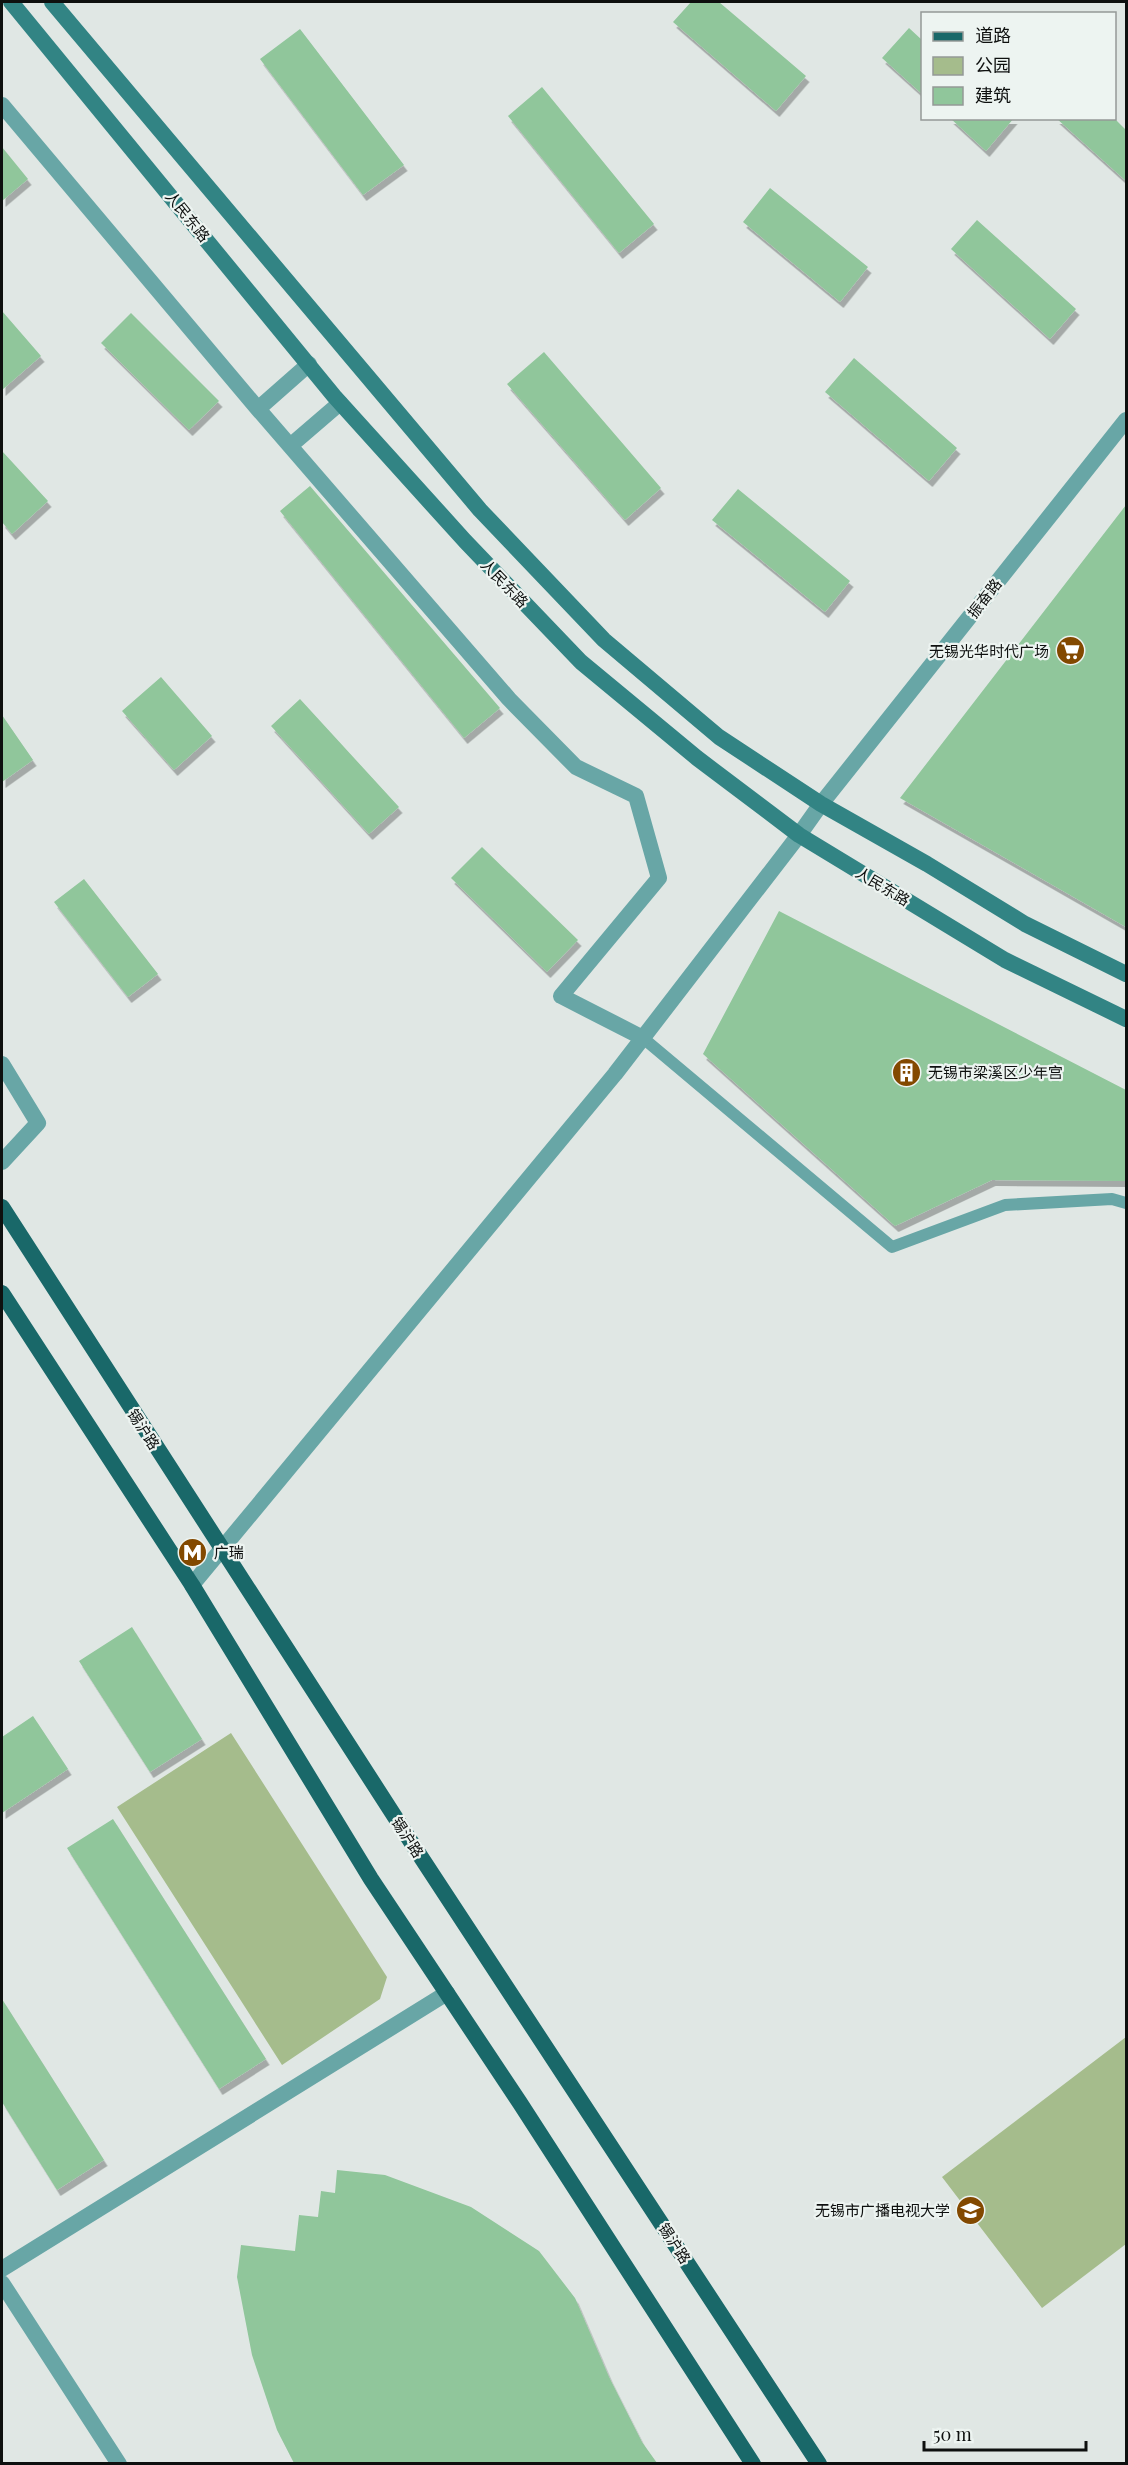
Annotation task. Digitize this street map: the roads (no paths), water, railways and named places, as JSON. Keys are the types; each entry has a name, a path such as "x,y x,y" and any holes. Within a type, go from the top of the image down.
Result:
{"main road":[{"name":"人民东路","path":"11,2 340,403 465,541 581,663 697,758 799,835 1005,960 1126,1019"},
{"path":"52,2 458,484 604,640 719,737 821,804 927,864 1025,924 1126,974"},
{"name":"锡沪路","path":"2,1207 220,1548 819,2463"},
{"path":"2,1293 192,1585 371,1879 753,2463"}],"street":[{"path":"2,105 258,409 509,699 576,767 636,796 659,879 561,996 643,1038"},
{"path":"258,409 309,363"},
{"path":"290,446 340,403"},
{"name":"振奋路","path":"192,1585 220,1548 643,1038 821,804 1126,420"},
{"path":"2,1064 38,1124 2,1162"},
{"path":"2,2269 447,1993"},
{"path":"2,2283 120,2463"}],"lane":[{"path":"643,1038 892,1247 1005,1205 1112,1199 1126,1203"}],"place":[{"name":"无锡光华时代广场","path":"1070,651"},
{"name":"无锡市梁溪区少年宫","path":"907,1072"},
{"name":"广瑞","path":"193,1552"},
{"name":"无锡市广播电视大学","path":"971,2210"}]}
